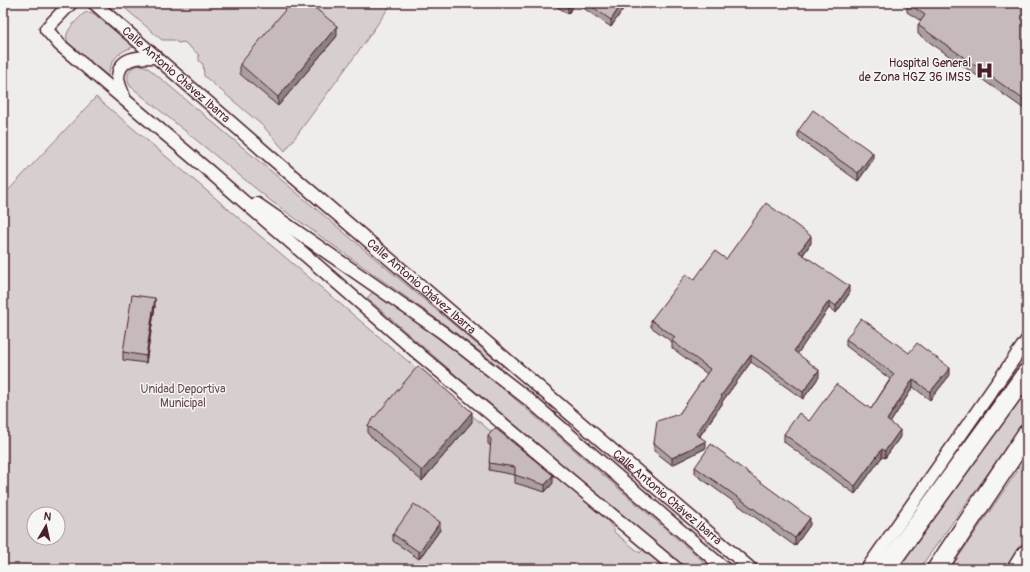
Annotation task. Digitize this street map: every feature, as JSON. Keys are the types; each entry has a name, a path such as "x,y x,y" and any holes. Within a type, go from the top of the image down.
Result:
{"highway":[{"path":"1019,569 1027,556"}],"main road":[{"path":"885,569 1027,373"},
{"path":"937,569 1027,434"}],"street":[{"path":"71,3 46,29 60,45 210,172 420,355 677,569"},
{"name":"Calle Antonio Chávez Ibarra","path":"94,3 286,170 751,569"},
{"path":"124,98 118,79 121,68 127,61 136,57 156,57"},
{"path":"210,172 442,332 528,399 725,569"},
{"path":"867,569 1027,340"}],"green space":[{"path":"119,3 392,3 285,151 263,126 204,76 203,64 199,61 199,55 184,42 178,43 174,40 162,40"},
{"path":"87,12 93,13 134,47 124,51 116,57 111,65 108,76 68,43 68,31 83,14"},
{"path":"141,65 147,67 503,366 501,368 448,327 271,201 130,86 128,82 129,72 134,67"},
{"name":"Unidad Deportiva Municipal","path":"96,97 495,435 547,477 556,477 597,508 614,529 614,532 640,553 643,549 656,552 670,569 3,569 3,196"},
{"path":"375,290 493,380 712,569 686,569 458,377 367,298"},
{"path":"1027,384 1027,419 919,569 876,569 937,482"},
{"path":"1027,457 1027,548 1012,569 950,569"}],"building":[{"path":"291,3 309,3 337,26 278,97 240,64"},
{"path":"562,3 570,3 568,7"},
{"path":"587,3 622,3 611,20"},
{"path":"908,3 1027,3 1027,102 918,25 925,15"},
{"path":"813,110 873,153 858,173 798,131"},
{"path":"766,203 811,236 799,252 849,286 836,306 829,301 794,351 819,370 803,392 751,355 696,434 706,441 672,458 654,443 657,421 679,414 710,369 672,341 675,337 651,320 686,274 694,280 715,251 726,259"},
{"path":"132,295 155,298 146,356 123,352"},
{"path":"861,318 909,353 917,343 950,368 930,392 913,379 887,420 900,430 885,451 882,449 855,486 784,434 799,413 809,421 836,384 871,409 894,374 846,339"},
{"path":"418,366 472,412 422,471 368,425"},
{"path":"495,428 553,475 545,485 515,475 515,467 489,463 491,439 488,436"},
{"path":"711,444 726,455 725,456 810,518 795,538 695,467"},
{"path":"414,504 440,522 419,552 393,534"}],"place":[{"name":"Hospital General de Zona HGZ 36 IMSS","path":"984,70"}]}
